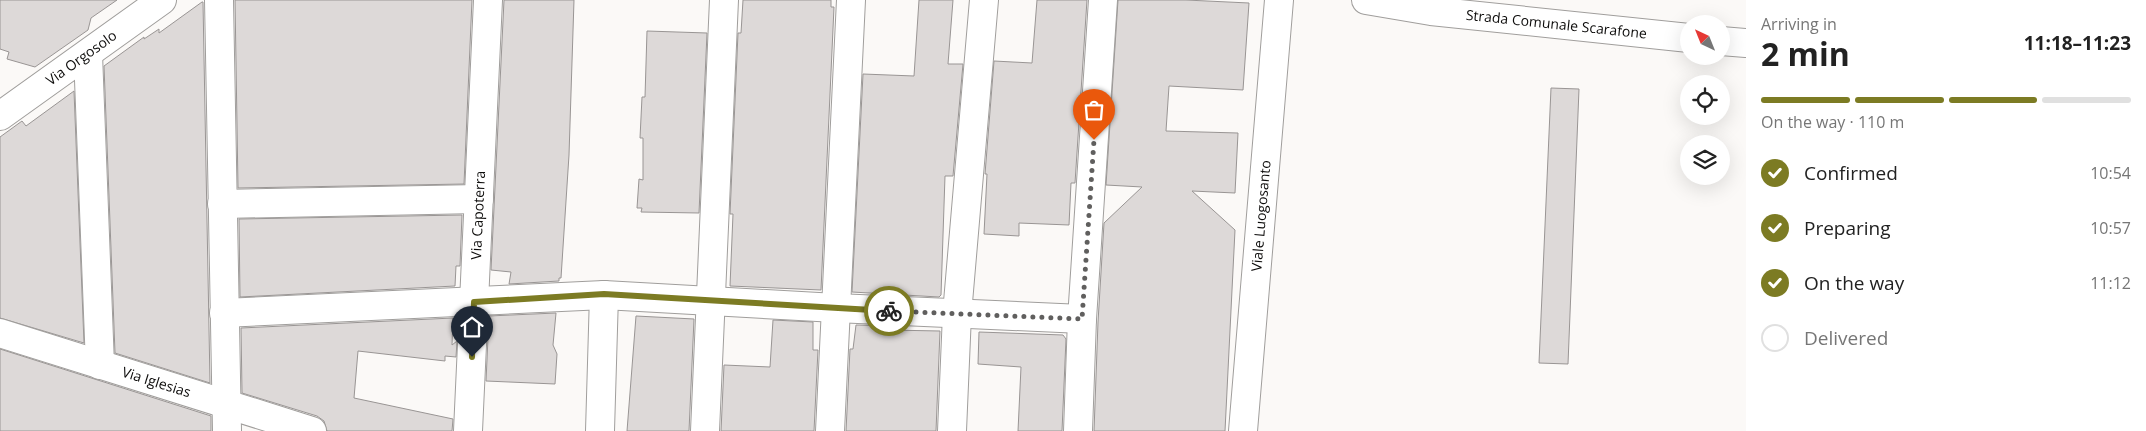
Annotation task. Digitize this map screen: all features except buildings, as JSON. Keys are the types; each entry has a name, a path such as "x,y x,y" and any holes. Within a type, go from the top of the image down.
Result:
{"street":[{"name":"Via Orgosolo","path":"0,116 162,0"},
{"path":"219,0 227,431"},
{"name":"Via Capoterra","path":"468,431 488,0"},
{"path":"705,431 724,0"},
{"path":"830,431 851,0"},
{"path":"952,431 957,314 984,0"},
{"path":"1078,431 1082,319 1104,0"},
{"name":"Viale Luogosanto","path":"1243,431 1279,0"},
{"name":"Strada Comunale Scarafone","path":"1366,0 1431,10 1680,37"},
{"path":"1730,42 1746,44"},
{"path":"88,54 100,365"},
{"path":"222,204 479,199"},
{"path":"224,313 604,294 836,308 1082,319"},
{"path":"600,431 604,294"},
{"name":"Via Iglesias","path":"0,333 312,431"}],"way so far":[{"path":"889,311 1082,319 1094,140"}],"route":[{"path":"472,357 474,302 604,294 889,311"}]}
